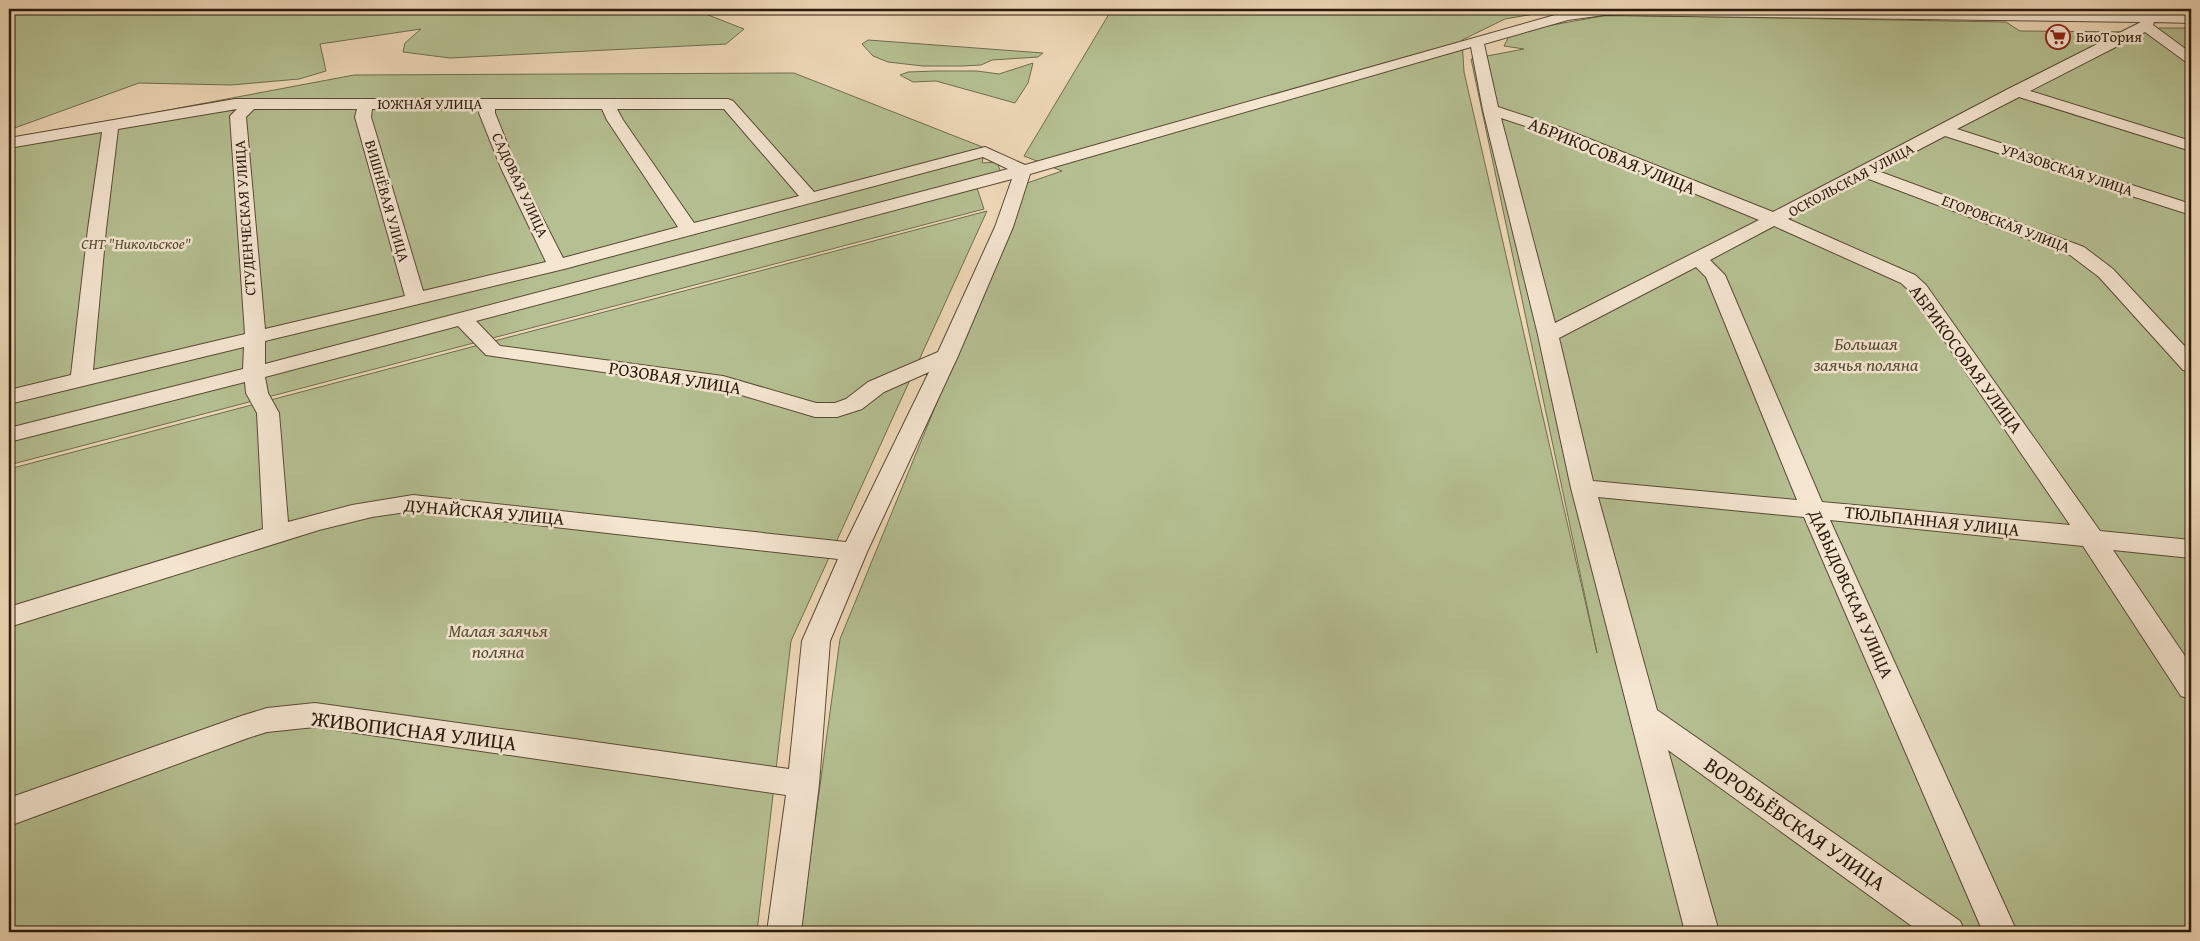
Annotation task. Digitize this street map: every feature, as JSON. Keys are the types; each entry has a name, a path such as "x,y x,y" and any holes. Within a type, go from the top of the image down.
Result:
{"street":[{"path":"9,435 254,373 1023,170 1567,16 1604,11 2147,22 2191,19"},
{"path":"2147,22 2191,58"},
{"name":"ОСКОЛЬСКАЯ УЛИЦА","path":"1548,335 1776,220 2147,22"},
{"path":"1477,41 1491,110 1548,335 1582,488 1702,932"},
{"path":"2016,91 2191,146"},
{"name":"СТУДЕНЧЕСКАЯ УЛИЦА","path":"250,104 238,116 255,337 254,373 258,392 268,412 276,534"},
{"name":"ВИШНЁВАЯ УЛИЦА","path":"365,104 363,118 416,297"},
{"name":"САДОВАЯ УЛИЦА","path":"488,104 487,113 509,168 557,265"},
{"name":"ЮЖНАЯ УЛИЦА","path":"9,143 218,105 728,104 811,199"},
{"path":"608,105 615,120 689,230"},
{"name":"АБРИКОСОВАЯ УЛИЦА","path":"1491,110 1556,131 1776,220 1892,270 1908,279 1919,289 2092,540 2191,688"},
{"path":"82,378 97,229 111,124"},
{"name":"УРАЗОВСКАЯ УЛИЦА","path":"1943,130 2191,210"},
{"path":"9,396 416,297 557,265 986,152 1023,170"},
{"path":"784,932 803,784 816,641 854,552 947,356 1004,227 1023,170"},
{"name":"ЕГОРОВСКАЯ УЛИЦА","path":"1866,172 2077,251 2106,273 2191,366"},
{"name":"ДАВЫДОВСКАЯ УЛИЦА","path":"1699,260 1715,275 1813,508 2000,932"},
{"name":"РОЗОВАЯ УЛИЦА","path":"462,318 493,352 723,382 815,410 837,410 854,404 876,387 947,356"},
{"name":"ТЮЛЬПАННАЯ УЛИЦА","path":"1582,488 1813,508 1920,522 2070,534 2092,540 2191,549"},
{"name":"ДУНАЙСКАЯ УЛИЦА","path":"9,617 108,584 276,534 384,505 413,503 854,552"},
{"name":"ЖИВОПИСНАЯ УЛИЦА","path":"9,812 241,728 267,720 315,715 803,784"},
{"name":"ВОРОБЬЁВСКАЯ УЛИЦА","path":"1643,716 1948,932"}],"green space":[{"path":"9,9 82,9 82,11 86,9 724,9 703,13 744,29 726,44 450,58 403,52 405,43 421,29 320,44 326,71 299,79 231,85 139,83 9,130"},
{"name":"Большая заячья поляна","path":"1112,9 1563,9 1505,19 1462,40 1464,72 1597,653 1471,59 1524,49 1504,46 1509,36 1547,26 1608,15 2006,22 2020,31 2149,32 2152,34 2159,28 2191,28 2191,932 800,932 840,639 1027,183 1062,171 1024,156"},
{"path":"1692,9 2115,9 2112,14"},
{"path":"2145,9 2191,9 2191,16 2141,15"},
{"path":"868,40 1043,53 1038,57 992,60 981,65 923,66 888,62 873,56 862,44"},
{"path":"1033,63 1028,83 1015,103 936,81 913,82 900,75 908,72 936,71 977,71 999,74"},
{"name":"СНТ \"Никольское\"","path":"794,73 985,148 982,163 997,162 1001,173 975,182 984,209 9,465 9,140 354,75"},
{"name":"Малая заячья поляна","path":"987,211 791,641 757,932 9,932 9,469"}],"place":[{"name":"БиоТория","path":"2058,37"}]}
